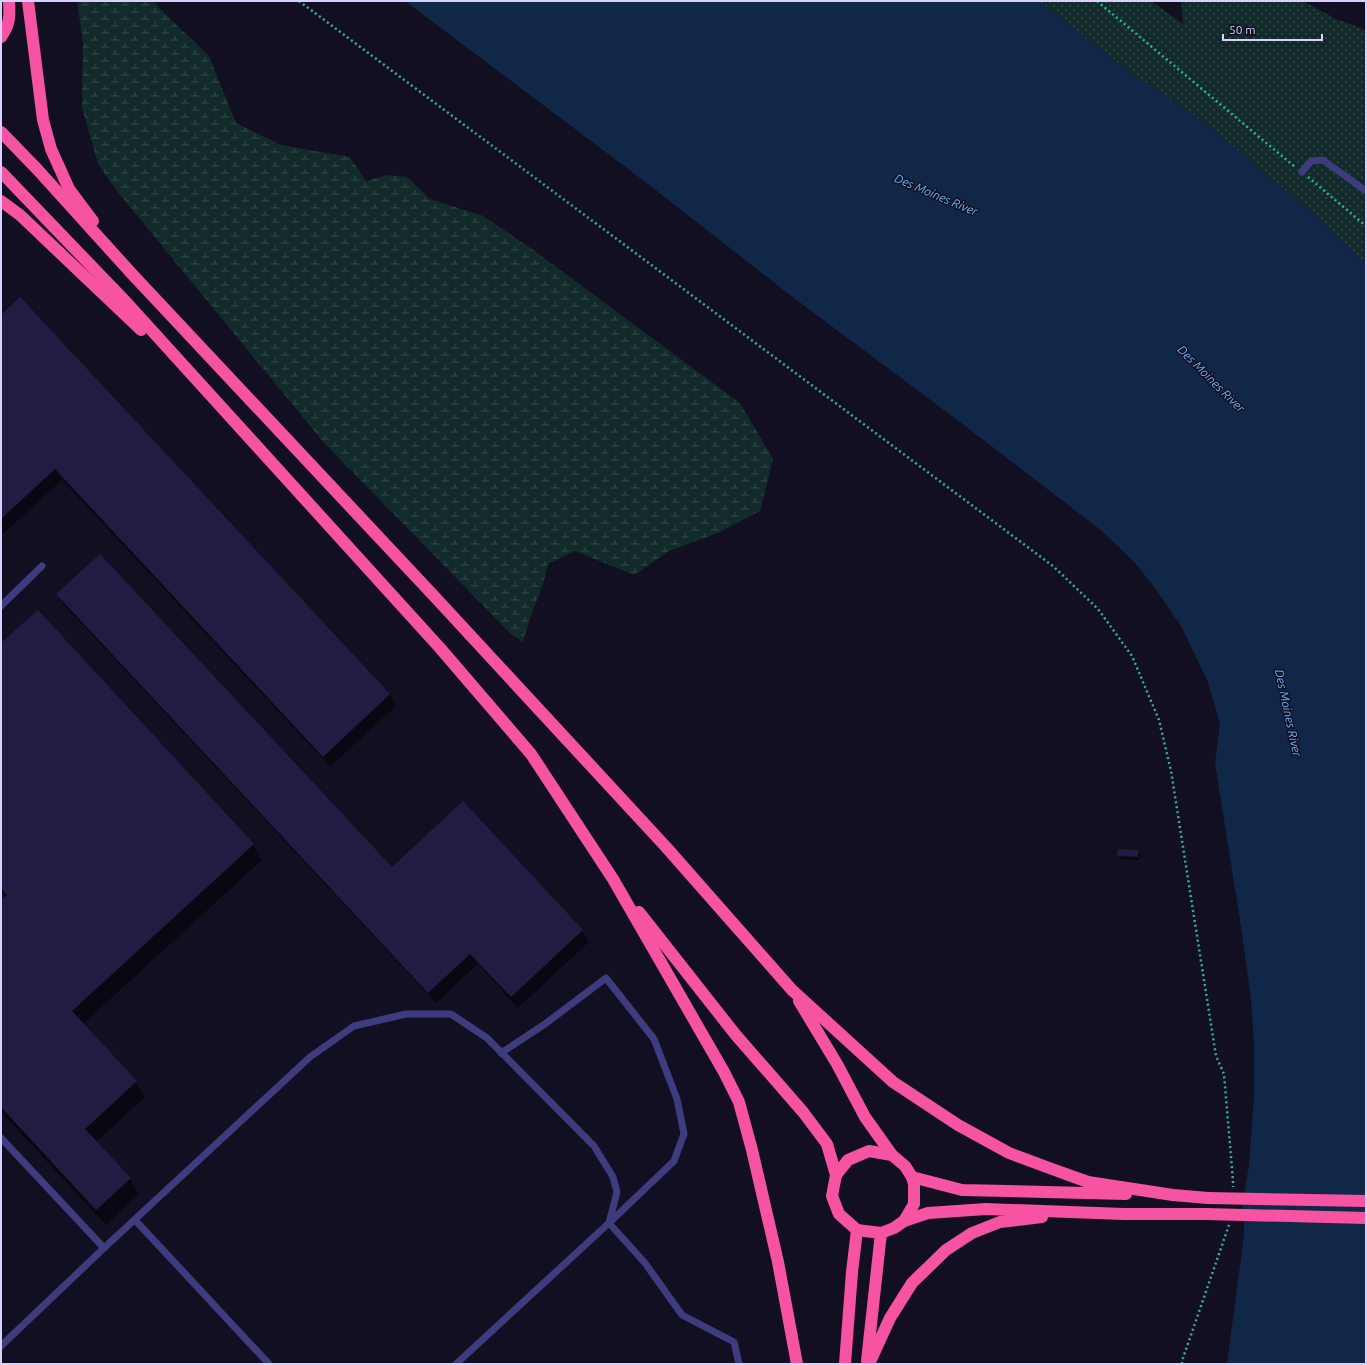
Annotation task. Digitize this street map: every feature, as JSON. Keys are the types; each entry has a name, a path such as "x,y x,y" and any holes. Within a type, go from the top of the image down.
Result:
{"highway":[{"path":"1,37 8,26 10,11 9,1"},
{"path":"28,1 43,120 50,149 69,188 132,274"},
{"path":"1,132 434,596 661,842 792,990 893,1082 958,1124 1009,1153 1088,1182 1173,1195"},
{"path":"1,172 126,302 440,648 531,754 613,879 724,1072 739,1102 752,1150 778,1262 797,1364"},
{"path":"1,201 20,215 216,402"},
{"path":"613,879 735,1034 803,1112 827,1144 836,1175 832,1196 839,1214 857,1230 881,1233 894,1228 904,1221 928,1213 986,1209 1078,1213 1206,1214 1366,1218"},
{"path":"792,990 837,1064 865,1117 892,1155 905,1166 912,1177 914,1184 914,1204 904,1221"},
{"path":"836,1175 848,1160 869,1151 892,1155"},
{"path":"912,1177 962,1190 1173,1195 1208,1198 1366,1201"},
{"path":"868,1364 890,1318 912,1283 946,1250 972,1233 1000,1222 1078,1213"},
{"path":"845,1364 852,1272 857,1230"},
{"path":"868,1364 881,1233"}],"lane":[{"path":"1302,172 1311,161 1322,160 1366,191"},
{"path":"1,606 42,566"},
{"path":"456,1364 674,1161 684,1134 677,1099 654,1039 606,978 545,1024 501,1053"},
{"path":"1,1346 104,1248 310,1057 354,1026 406,1014 451,1014 487,1038 594,1146 613,1177 617,1192 609,1223"},
{"path":"1,1138 104,1248"},
{"path":"135,1220 269,1364"},
{"path":"609,1223 645,1264 682,1315 734,1342 739,1364"}],"path":[{"path":"299,1 1053,566 1098,608 1132,656 1159,720 1170,771 1216,1056"},
{"path":"1097,1 1366,226"}],"green space":[{"path":"77,1 154,1 160,9 209,56 236,123 281,145 350,157 366,181 388,175 407,177 430,199 483,216 532,249 740,403 773,459 760,511 718,533 669,551 634,575 575,551 548,564 543,584 523,642 511,634 325,444 116,190 98,164 82,107 83,43"},
{"path":"1039,1 1151,1 1183,24 1181,1 1303,1 1336,19 1366,30 1366,264 1310,211 1212,129 1183,107 1131,73"}],"water":[{"name":"Des Moines River","path":"405,1 1039,1 1131,73 1183,107 1212,129 1310,211 1366,264 1366,1364 1227,1364 1244,1235 1244,1214 1242,1206 1249,1165 1254,1096 1254,1043 1251,1000 1215,763 1220,724 1208,682 1181,626 1155,588 1135,563 1102,531 960,422 790,295 648,184"}],"building":[{"path":"20,297 390,694 323,757 55,469 1,519 1,315"},
{"path":"100,554 392,867 463,801 583,930 511,997 470,954 428,993 56,594"},
{"path":"38,610 254,844 72,1011 137,1081 85,1129 131,1178 96,1210 1,1107 1,900 7,895 1,888 1,643"},
{"path":"1118,849 1138,850 1138,857 1117,856"}]}
